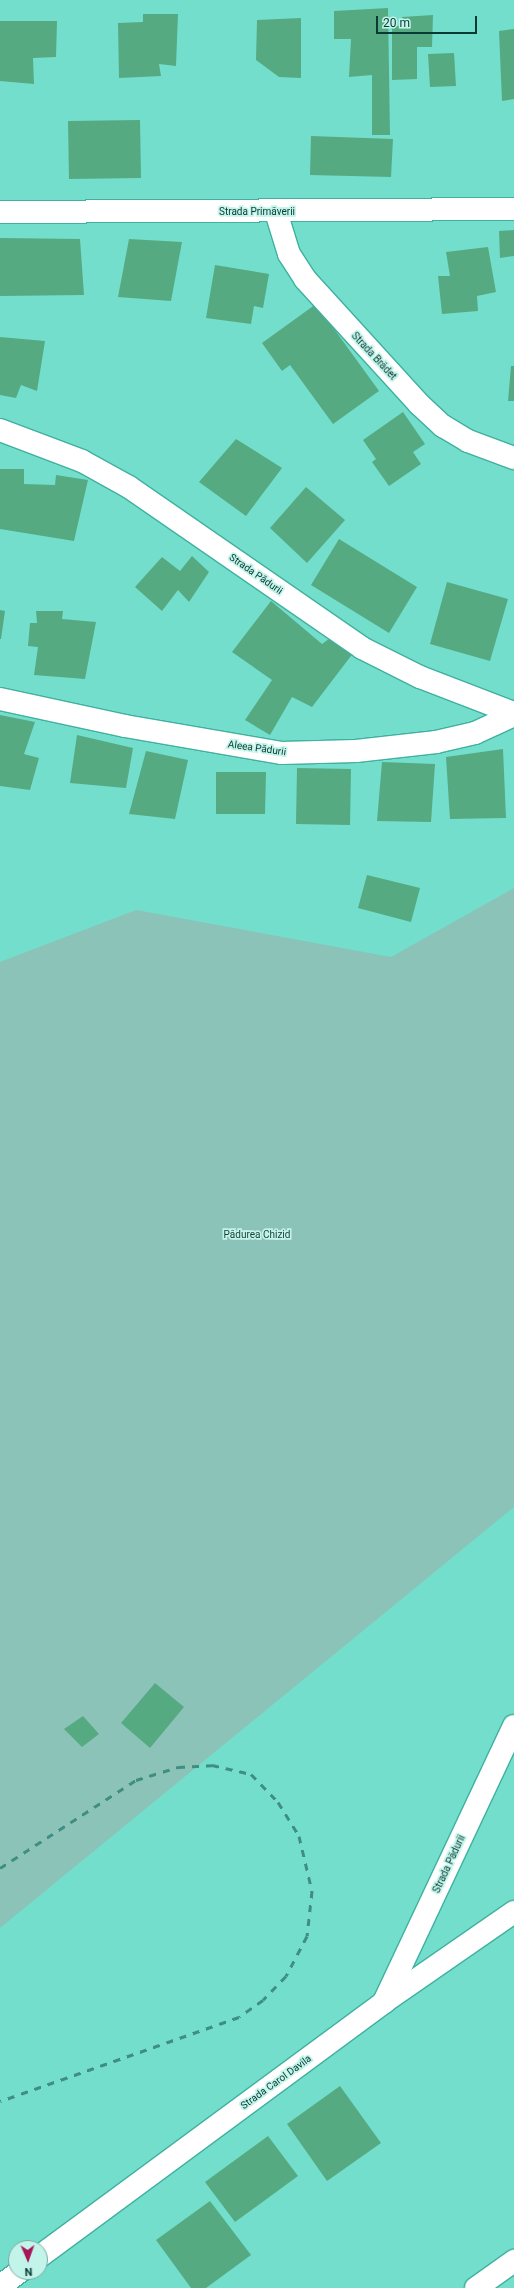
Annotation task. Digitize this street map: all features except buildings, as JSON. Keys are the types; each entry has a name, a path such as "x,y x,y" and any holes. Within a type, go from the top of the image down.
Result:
{"street":[{"name":"Strada Primăverii","path":"0,212 276,212 514,209"},
{"name":"Strada Brădet","path":"276,212 289,254 305,280 419,404 443,426 468,441 514,458"},
{"name":"Strada Pădurii","path":"0,430 82,461 129,487 362,648 420,677 514,714"},
{"name":"Aleea Pădurii","path":"0,699 125,726 281,753 356,751 436,742 475,733 514,714"},
{"name":"Strada Pădurii","path":"384,2002 514,1726"},
{"name":"Strada Carol Davila","path":"48,2250 384,2002 514,1912"},
{"path":"476,2288 514,2261"},
{"path":"0,2286 8,2280"}],"green space":[{"name":"Pădurea Chizid","path":"514,888 514,1507 0,1928 0,962 136,910 391,957"}],"railway":[{"path":"0,1868 136,1780 178,1767 212,1765 251,1774 278,1802 299,1836 312,1891 307,1936 286,1976 263,2000 239,2017 0,2101"}]}
